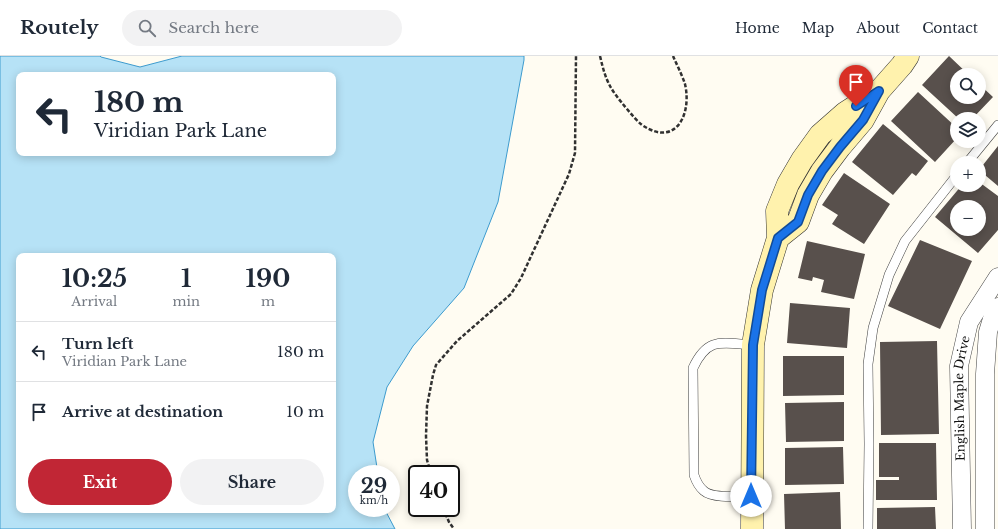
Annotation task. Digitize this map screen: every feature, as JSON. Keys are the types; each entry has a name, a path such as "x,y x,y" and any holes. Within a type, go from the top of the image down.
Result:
{"street":[{"path":"752,529 753,345 762,290 778,238 777,211 788,184 802,160 820,135 845,113 879,91 908,56"},
{"name":"English Maple Drive","path":"962,529 959,366 969,322 998,277"},
{"name":"English Maple Drive","path":"985,529 985,374 988,332 994,312 998,307"}],"lane":[{"path":"973,156 998,125"},
{"path":"868,529 868,364 873,328 889,275 905,241 950,184"},
{"path":"751,496 715,496 705,492 698,484 694,475 693,368 698,356 706,348 718,343 753,345"}],"path":[{"path":"428,465 426,436 427,406 436,365 457,341 512,294 521,278 569,174 576,153 576,56"},
{"path":"600,56 610,89 643,125 663,132 671,131 680,124 687,103 685,84 673,56"},
{"path":"447,517 454,529"}],"water":[{"path":"0,56 100,56 140,67 182,56 524,56 498,202 464,288 413,346 387,387 373,442 377,465 348,465 348,517 389,517 395,529 0,529"}],"building":[{"path":"949,56 962,68 950,68 950,104 986,104 986,90 993,97 979,112 951,112 922,85"},
{"path":"918,92 950,122 950,146 935,162 891,121"},
{"path":"883,124 928,161 916,176 912,173 893,195 852,162"},
{"path":"998,146 998,186 986,176 986,161"},
{"path":"844,173 890,204 864,244 832,224 838,215 822,205"},
{"path":"986,187 998,196 998,230 978,253 958,236 986,236 986,200 950,200 950,230 935,217 956,192 986,192"},
{"path":"920,240 972,261 940,329 888,306"},
{"path":"807,241 865,254 854,299 821,292 824,280 813,277 812,281 798,278"},
{"path":"790,303 850,308 847,348 787,343"},
{"path":"937,341 939,434 881,435 880,342"},
{"path":"783,356 844,356 844,395 783,396"},
{"path":"844,402 844,441 786,442 785,403"},
{"path":"879,443 936,443 937,500 876,500 876,480 899,480 899,477 879,477"},
{"path":"843,447 844,484 785,485 785,448"},
{"path":"840,492 841,529 785,529 784,494"},
{"path":"935,507 936,529 877,529 877,508"}],"route":[{"path":"751,496 753,345 762,290 778,238 798,222 808,195 822,171 863,120 879,91 856,106"}]}
